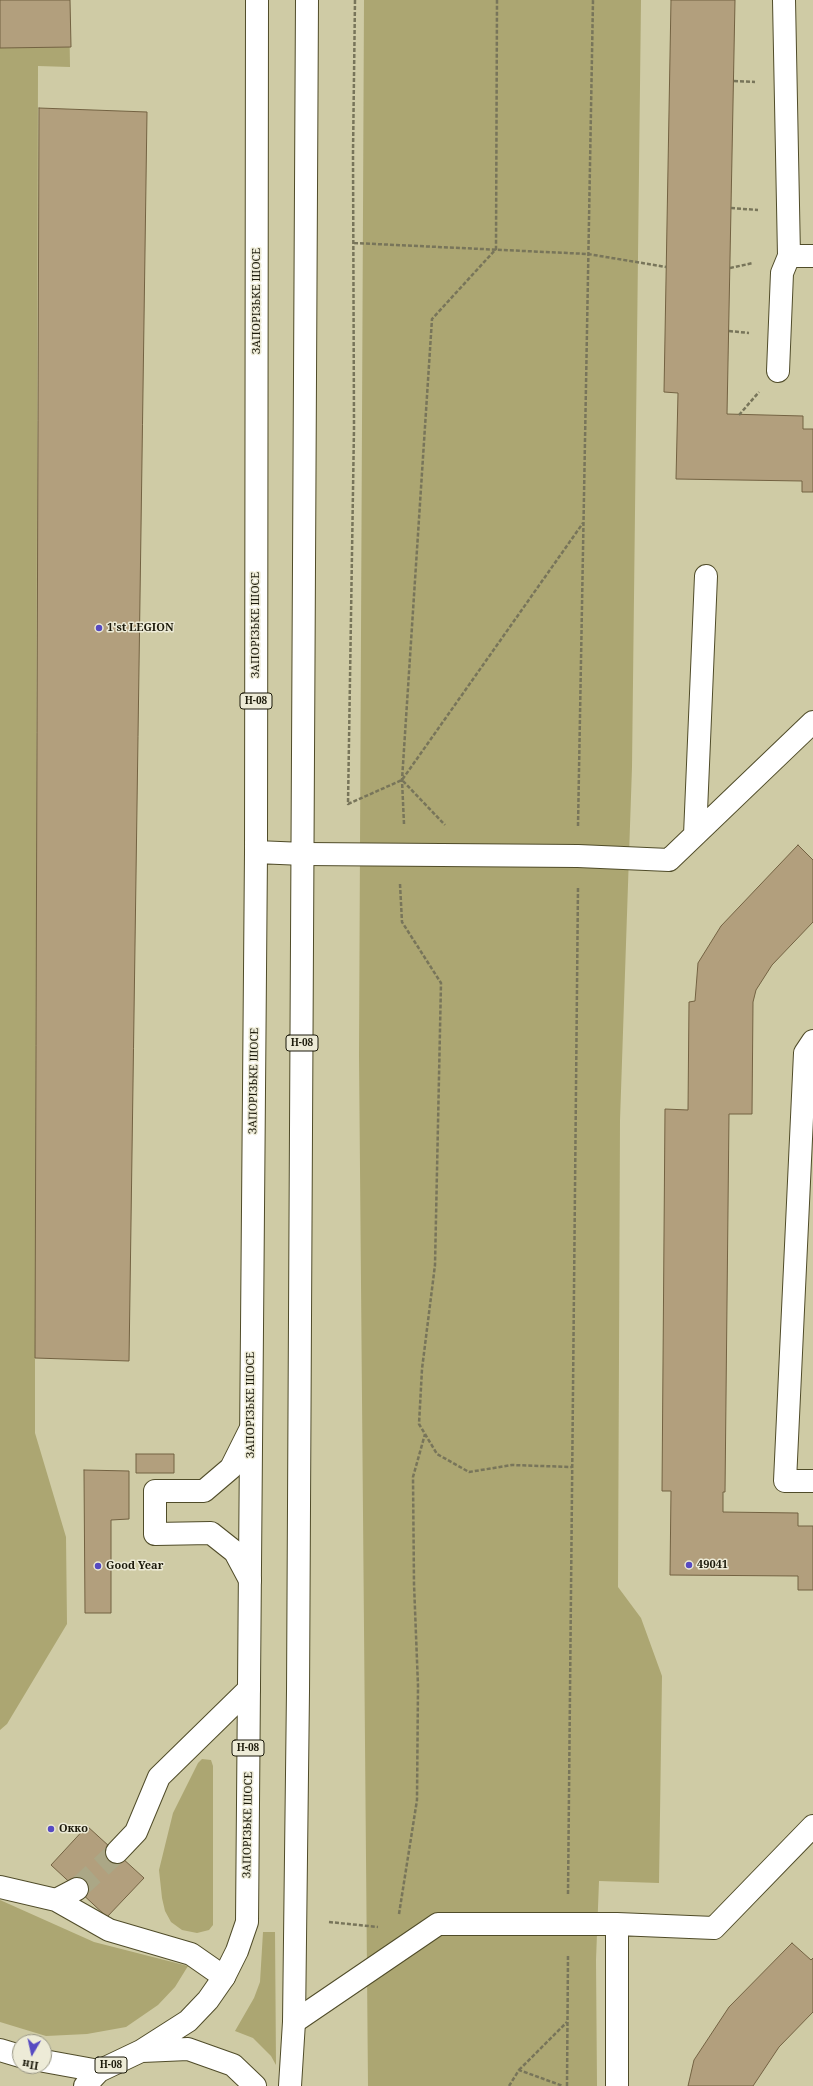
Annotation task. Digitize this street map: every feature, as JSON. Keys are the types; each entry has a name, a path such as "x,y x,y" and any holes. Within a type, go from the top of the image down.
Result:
{"main road":[{"name":"ЗАПОРІЗЬКЕ ШОСЕ","path":"92,2078 141,2051 188,2021 208,2000 224,1978 237,1951 247,1922 256,852 257,0"},
{"name":"Н-08","path":"290,2086 294,2022 304,854 308,0"},
{"path":"778,371 782,273 789,256 784,0"},
{"path":"789,256 813,256"},
{"path":"695,836 706,576"},
{"path":"256,852 304,854 578,856 669,860 813,722"},
{"path":"813,1041 805,1053 785,1481 813,1481"},
{"path":"250,1430 231,1468 204,1491 155,1491 155,1534 211,1532 235,1552 250,1580"},
{"path":"116,1852 136,1832 159,1777 249,1689"},
{"path":"294,2022 438,1924 617,1924 714,1928 813,1826"},
{"path":"0,1887 56,1900 109,1930 192,1954 224,1978"},
{"path":"56,1900 77,1889"},
{"path":"617,1924 617,2086"},
{"name":"Н-08","path":"141,2051 188,2049 233,2065 255,2086"},
{"path":"0,2050 12,2054"},
{"path":"52,2064 92,2078"}],"path":[{"path":"355,0 348,804 402,780 583,522"},
{"path":"497,0 496,249 432,319 402,780 405,855 398,867 402,922 441,983 435,1265 422,1370 419,1424 437,1454 469,1472 512,1466 572,1467"},
{"path":"567,2086 578,856 593,0"},
{"path":"354,243 588,254 666,267"},
{"path":"397,1951 400,1910 417,1800 418,1686 414,1584 413,1477 425,1434"},
{"path":"329,1922 398,1930"},
{"path":"509,2086 519,2070 567,2022"},
{"path":"519,2070 563,2086"}],"shaded area":[{"path":"0,0 69,0 70,67 38,66 35,1358 35,1433 66,1537 67,1624 7,1724 0,1730"},
{"path":"364,0 641,0 632,767 620,1120 618,1587 641,1618 662,1676 659,1883 599,1881 596,1960 597,2086 368,2086 359,1054"},
{"path":"202,1759 211,1760 213,1766 213,1925 209,1930 197,1933 182,1930 171,1922 165,1911 162,1898 159,1870 173,1813 198,1763"},
{"path":"0,1900 94,1942 188,1966 175,1987 158,2005 126,2027 87,2034 52,2036 52,2034 39,2034 0,2022"},
{"path":"263,1932 275,1932 276,2065 271,2056 253,2038 235,2031 254,1998 260,1982"}],"building":[{"path":"0,0 70,0 71,47 0,48"},
{"path":"671,0 735,0 727,414 803,416 803,429 813,429 813,492 802,492 802,481 676,479 678,393 664,392"},
{"path":"39,108 147,112 129,1361 35,1358"},
{"path":"798,845 813,860 813,922 772,965 756,990 753,1002 752,1114 729,1114 725,1492 723,1492 723,1512 798,1513 798,1526 813,1526 813,1590 798,1590 798,1576 670,1575 671,1491 662,1491 665,1109 688,1110 689,1002 695,1001 698,963 721,926"},
{"path":"136,1454 174,1454 174,1473 136,1473"},
{"name":"Good Year","path":"84,1470 129,1471 129,1519 111,1520 111,1613 85,1613"},
{"path":"87,1826 144,1878 107,1917 51,1865"},
{"path":"792,1943 811,1960 813,1958 813,2012 779,2047 753,2086 688,2086 694,2060 729,2007"}],"tunnel":[{"path":"77,1889 117,1852"}],"place":[{"name":"1'st LEGION","path":"99,628"},
{"name":"49041","path":"689,1565"},
{"name":"Good Year","path":"98,1566"},
{"name":"Окко","path":"51,1829"}]}
